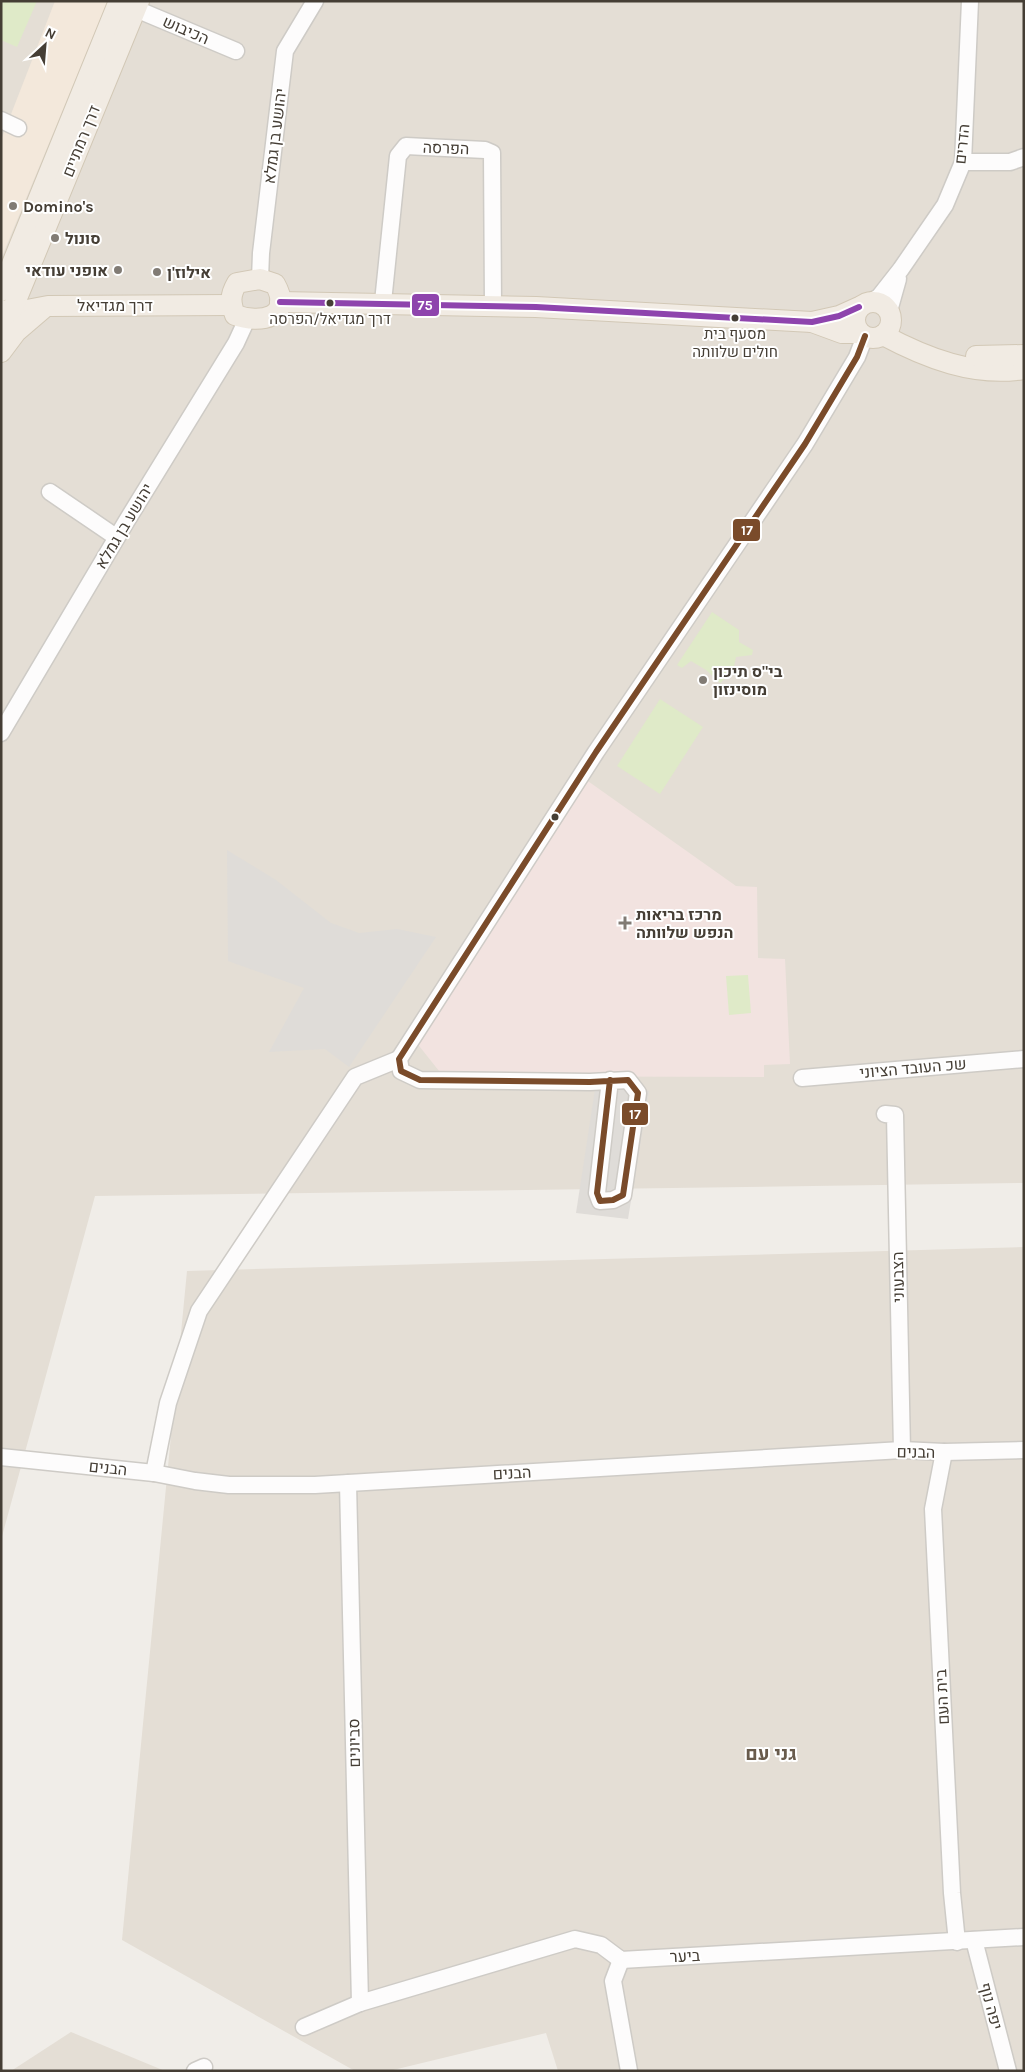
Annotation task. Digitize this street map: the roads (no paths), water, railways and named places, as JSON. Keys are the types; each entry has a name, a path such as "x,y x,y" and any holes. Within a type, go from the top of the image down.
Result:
{"main road":[{"name":"דרך רמתיים","path":"1,337 6,311 30,268 132,4"},
{"name":"דרך רמתיים","path":"1,291 132,4"},
{"path":"30,268 28,287 34,303 48,306"},
{"path":"260,278 275,284 280,294 280,302 279,308 273,316 266,319 247,319 235,315 230,305 231,293 237,283 260,278"},
{"path":"280,302 383,302 493,306 812,322 839,316 864,304 879,302 878,328"},
{"path":"864,304 854,322 971,356 1024,355"},
{"name":"דרך מגדיאל","path":"6,311 48,306 230,305"},
{"path":"1,352 28,319 48,306"},
{"path":"812,322 842,333 878,328 920,354 968,368 1013,371 1024,369"}],"street":[{"name":"יהושע בן גמלא","path":"260,278 261,253 284,51 315,1"},
{"name":"הדרים","path":"864,304 879,297 901,270 946,205 963,162 970,1"},
{"name":"הכיבוש","path":"132,4 236,51"},
{"path":"1,120 18,128"},
{"name":"הפרסה","path":"383,302 398,156 406,146 485,150 492,153 493,306"},
{"path":"963,162 1010,162 1024,157"},
{"name":"הדרים","path":"399,1060 596,752 805,444 857,357 878,328 901,270"},
{"name":"יהושע בן גמלא","path":"1,733 116,537 236,342 247,319"},
{"path":"50,492 116,537"},
{"name":"שכ העובד הציוני","path":"802,1078 1024,1059"},
{"path":"154,1473 168,1403 199,1311 355,1077 399,1060 401,1071 420,1080 590,1082 610,1080 628,1080 638,1094 623,1195 613,1200 600,1201 596,1193 610,1080"},
{"name":"הצבעוני","path":"885,1114 895,1114 902,1450"},
{"name":"הבנים","path":"1,1457 154,1473 195,1482 229,1485 348,1483 902,1450 944,1452 1024,1450"},
{"name":"בית העם","path":"944,1452 933,1509 952,1893 958,1942"},
{"name":"סביונים","path":"348,1483 360,2003"},
{"name":"ביער","path":"621,1960 1024,1937"},
{"path":"304,2027 360,2003 575,1939 601,1945 621,1960 613,1981 630,2071"},
{"name":"יפה נוף","path":"974,1940 1008,2071"}],"place":[{"name":"Domino's","path":"13,206"},
{"name":"סונול","path":"55,238"},
{"name":"אופני עודאי","path":"118,270"},
{"name":"אילוז'ן","path":"157,272"},
{"name":"דרך מגדיאל/הפרסה","path":"330,303"},
{"name":"מסעף בית חולים שלוותה","path":"735,318"},
{"name":"בי\"ס תיכון מוסינזון","path":"703,680"},
{"name":"מרכז בריאות הנפש שלוותה","path":"625,923"}],"district":[{"name":"גני עם","path":"771,1754"}]}
